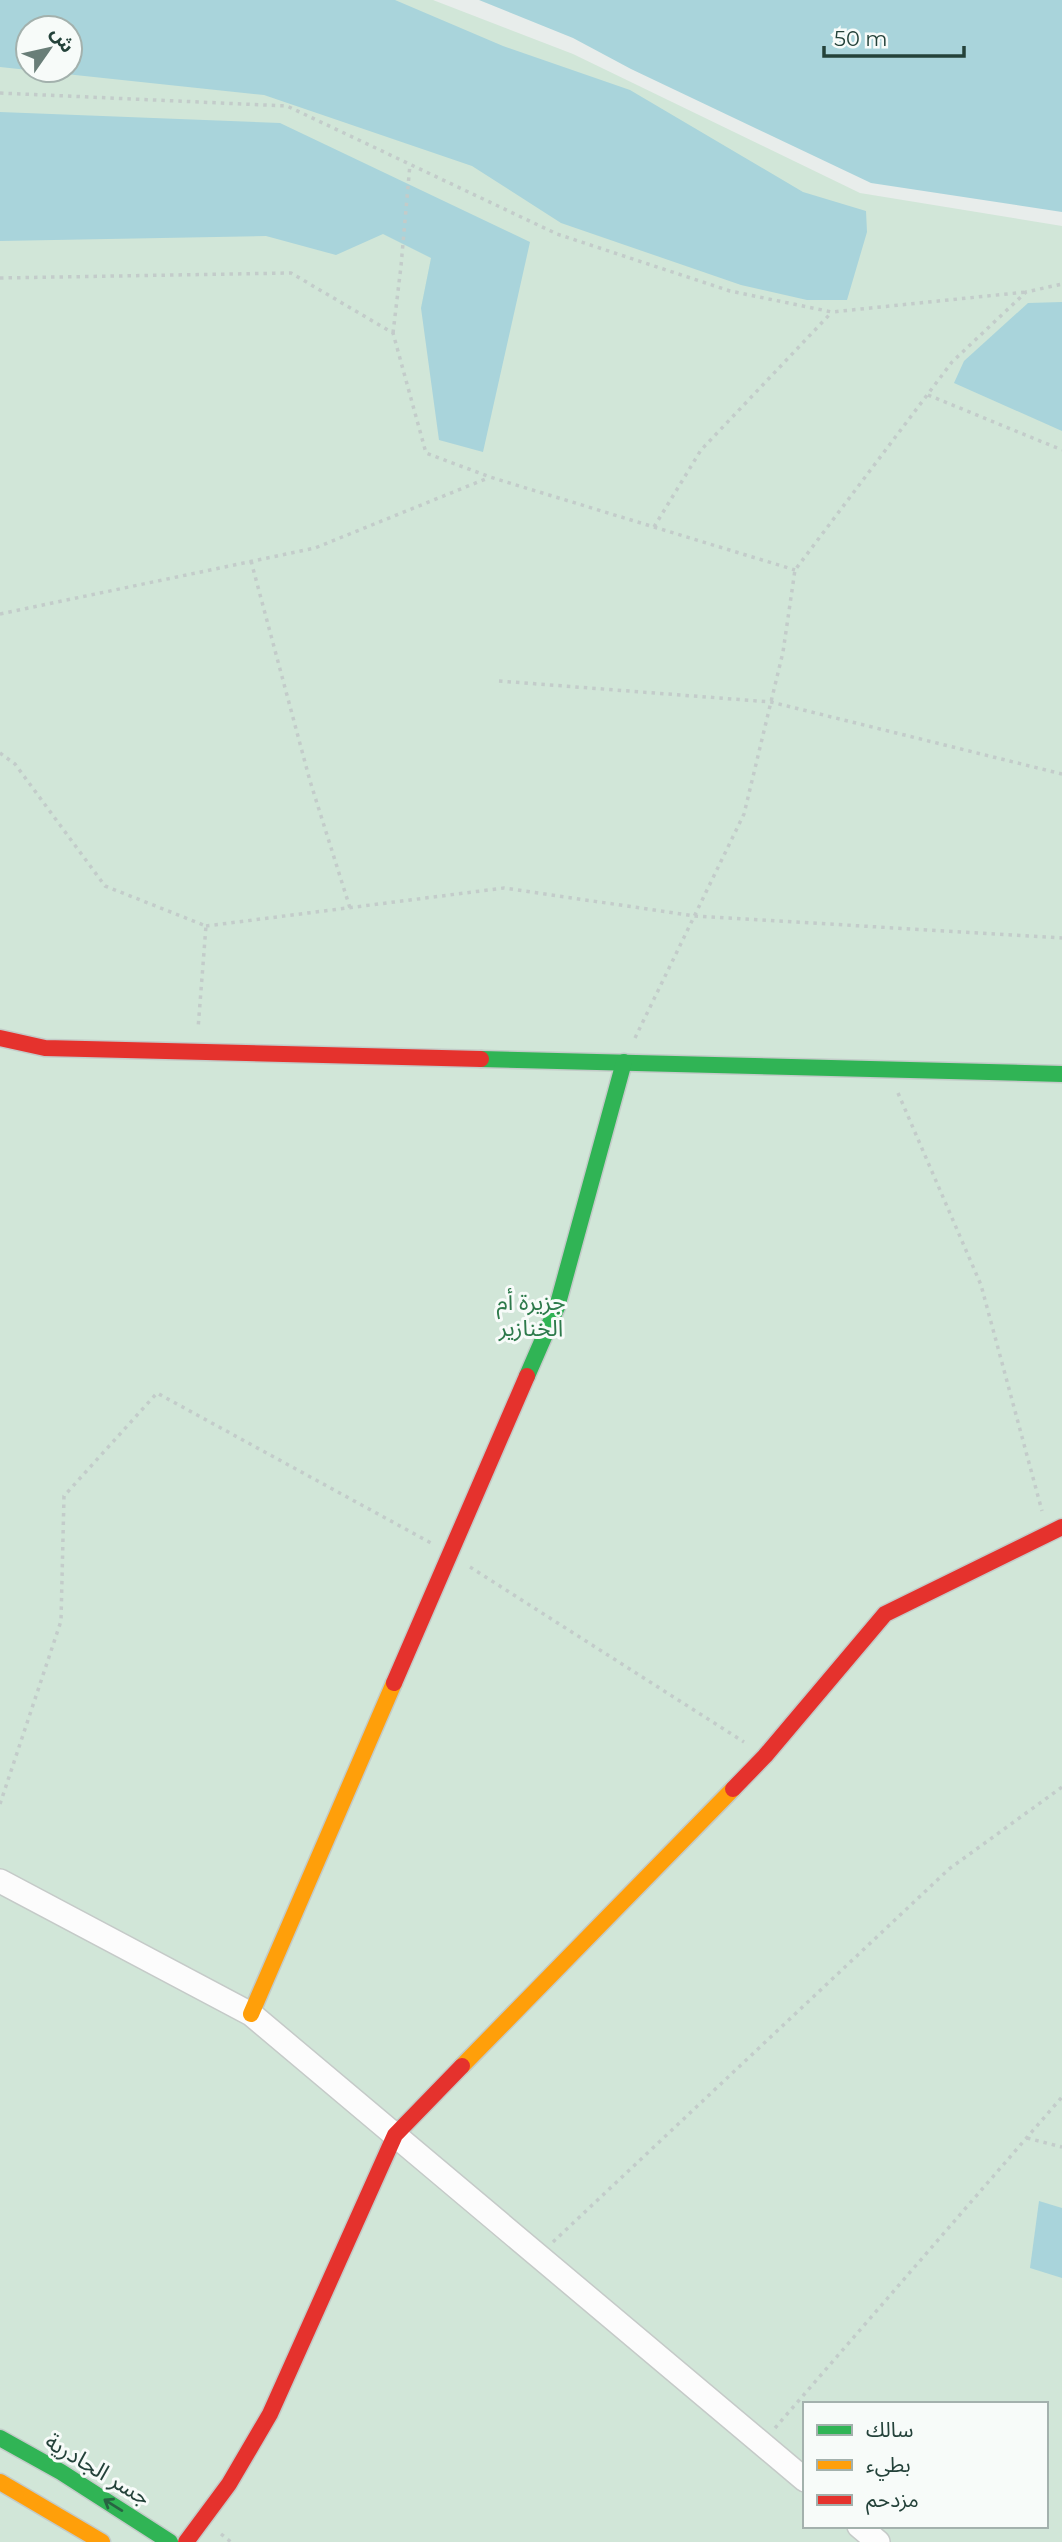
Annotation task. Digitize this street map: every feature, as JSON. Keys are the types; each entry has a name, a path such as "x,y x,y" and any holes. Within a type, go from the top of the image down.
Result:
{"street":[{"path":"0,1038 46,1048 1062,1074"},
{"path":"251,2014 557,1307 624,1062"},
{"path":"186,2542 229,2484 270,2414 396,2135 765,1756 885,1614 1055,1530"},
{"path":"0,1881 251,2014 803,2478"},
{"name":"جسر الجادرية","path":"0,2438 61,2472 170,2542"},
{"path":"0,2482 102,2542"},
{"path":"861,2528 878,2542"}],"path":[{"path":"0,93 287,106 556,234 730,291 832,312 1026,292 1062,284"},
{"path":"410,164 393,333 426,453 490,477 795,570"},
{"path":"0,278 291,273 393,333"},
{"path":"624,1062 744,814 783,652 795,570 952,362 1026,292"},
{"path":"654,527 701,450 832,312"},
{"path":"927,395 1062,450"},
{"path":"0,614 315,548 490,477"},
{"path":"251,561 310,781 350,908"},
{"path":"499,681 771,702 1062,774"},
{"path":"0,752 15,764 105,886 206,926 504,888 695,916 1062,938"},
{"path":"196,1052 206,926"},
{"path":"888,1070 981,1285 1055,1530"},
{"path":"0,1804 61,1621 64,1496 157,1393 450,1553 765,1756"},
{"path":"538,2256 949,1868 1062,1787"},
{"path":"761,2444 1062,2097"},
{"path":"1026,2137 1062,2147"}],"green space":[{"name":"جزيرة أم الخنازير","path":"0,0 433,0 573,54 860,193 1062,226 1062,2542 0,2542"}],"water":[{"path":"0,0 395,0 503,46 630,90 803,192 866,211 867,232 847,300 807,300 741,285 561,223 472,166 264,95 84,76 84,14 14,14 14,68 0,67"},
{"path":"479,0 1062,0 1062,212 871,183 631,69 573,38"},
{"path":"0,112 280,123 530,242 483,452 439,440 421,308 431,258 383,234 336,255 266,236 0,241"},
{"path":"1062,302 1062,431 954,383 964,361 1028,303"},
{"path":"1039,2201 1062,2208 1062,2278 1030,2268"}],"traffic: fast":[{"path":"481,1059 1062,1074"},
{"path":"527,1376 557,1307 624,1062"},
{"path":"0,2438 61,2472 170,2542"}],"traffic: slow":[{"path":"251,2014 394,1683"},
{"path":"462,2066 733,1789"},
{"path":"0,2482 102,2542"}],"traffic: jam":[{"path":"0,1038 45,1048 481,1059"},
{"path":"394,1683 527,1376"},
{"path":"733,1789 765,1756 885,1614 1062,1527"},
{"path":"186,2542 229,2484 270,2414 395,2135 462,2066"}]}
